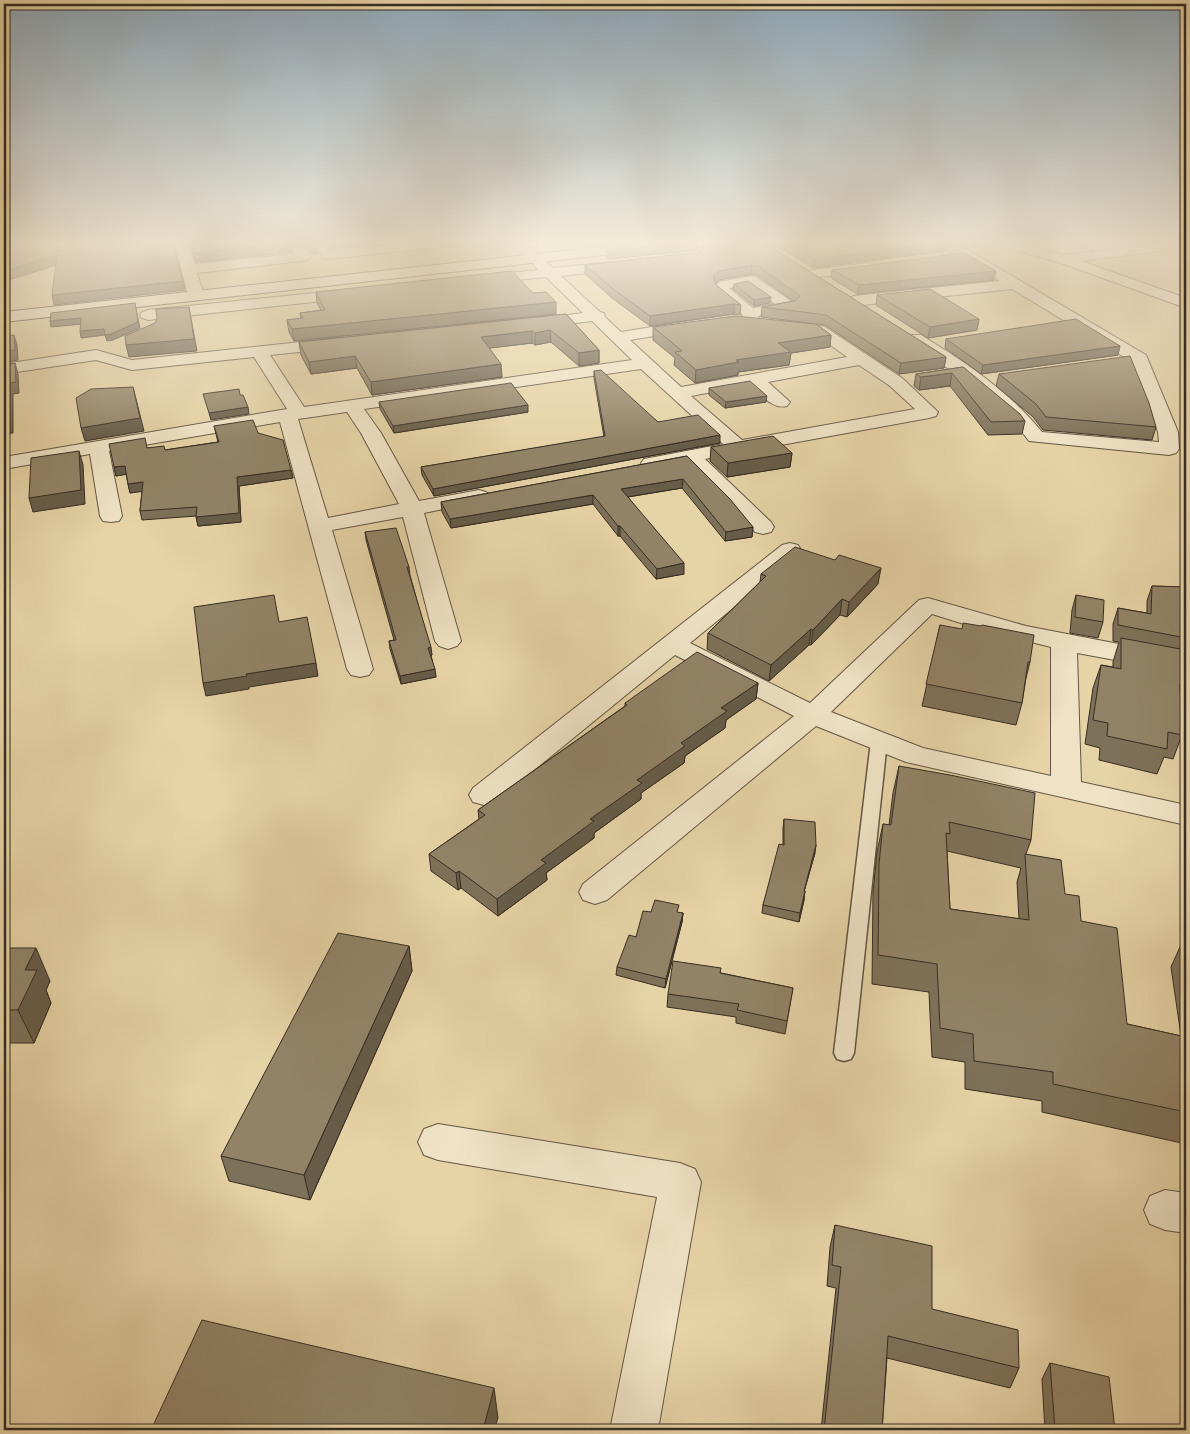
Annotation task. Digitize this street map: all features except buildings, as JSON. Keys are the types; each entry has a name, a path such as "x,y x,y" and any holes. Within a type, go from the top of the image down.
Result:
{"street":[{"path":"147,316 163,308"},
{"path":"4,317 147,316 220,308"},
{"path":"589,308 677,393 738,447"},
{"path":"866,308 878,315"},
{"path":"902,330 972,377 1026,422 1036,437 1168,449 1168,432 1140,359 1054,308"},
{"path":"520,324 598,316"},
{"path":"632,466 929,412 896,382 819,330 745,319"},
{"path":"1054,324 1073,320"},
{"path":"619,337 710,322"},
{"path":"96,354 132,365 356,342"},
{"path":"925,345 945,342"},
{"path":"4,369 33,366 96,354 119,345"},
{"path":"259,352 293,414 318,526 360,669"},
{"path":"1112,363 1140,359"},
{"path":"677,393 862,360"},
{"path":"4,462 99,448 293,414 647,363"},
{"path":"945,375 997,380"},
{"path":"754,378 781,402"},
{"path":"896,382 916,379"},
{"path":"352,405 371,433 412,508 448,641"},
{"path":"99,448 111,516"},
{"path":"690,455 763,527"},
{"path":"318,526 498,492"},
{"path":"484,795 790,550"},
{"path":"595,892 813,715 928,605 962,617 1064,644 1186,665"},
{"path":"673,644 813,715 916,756 1186,815"},
{"path":"1064,644 1066,790"},
{"path":"438,1142 680,1182 634,1430"}],"lane":[{"path":"844,1053 879,741"}]}
